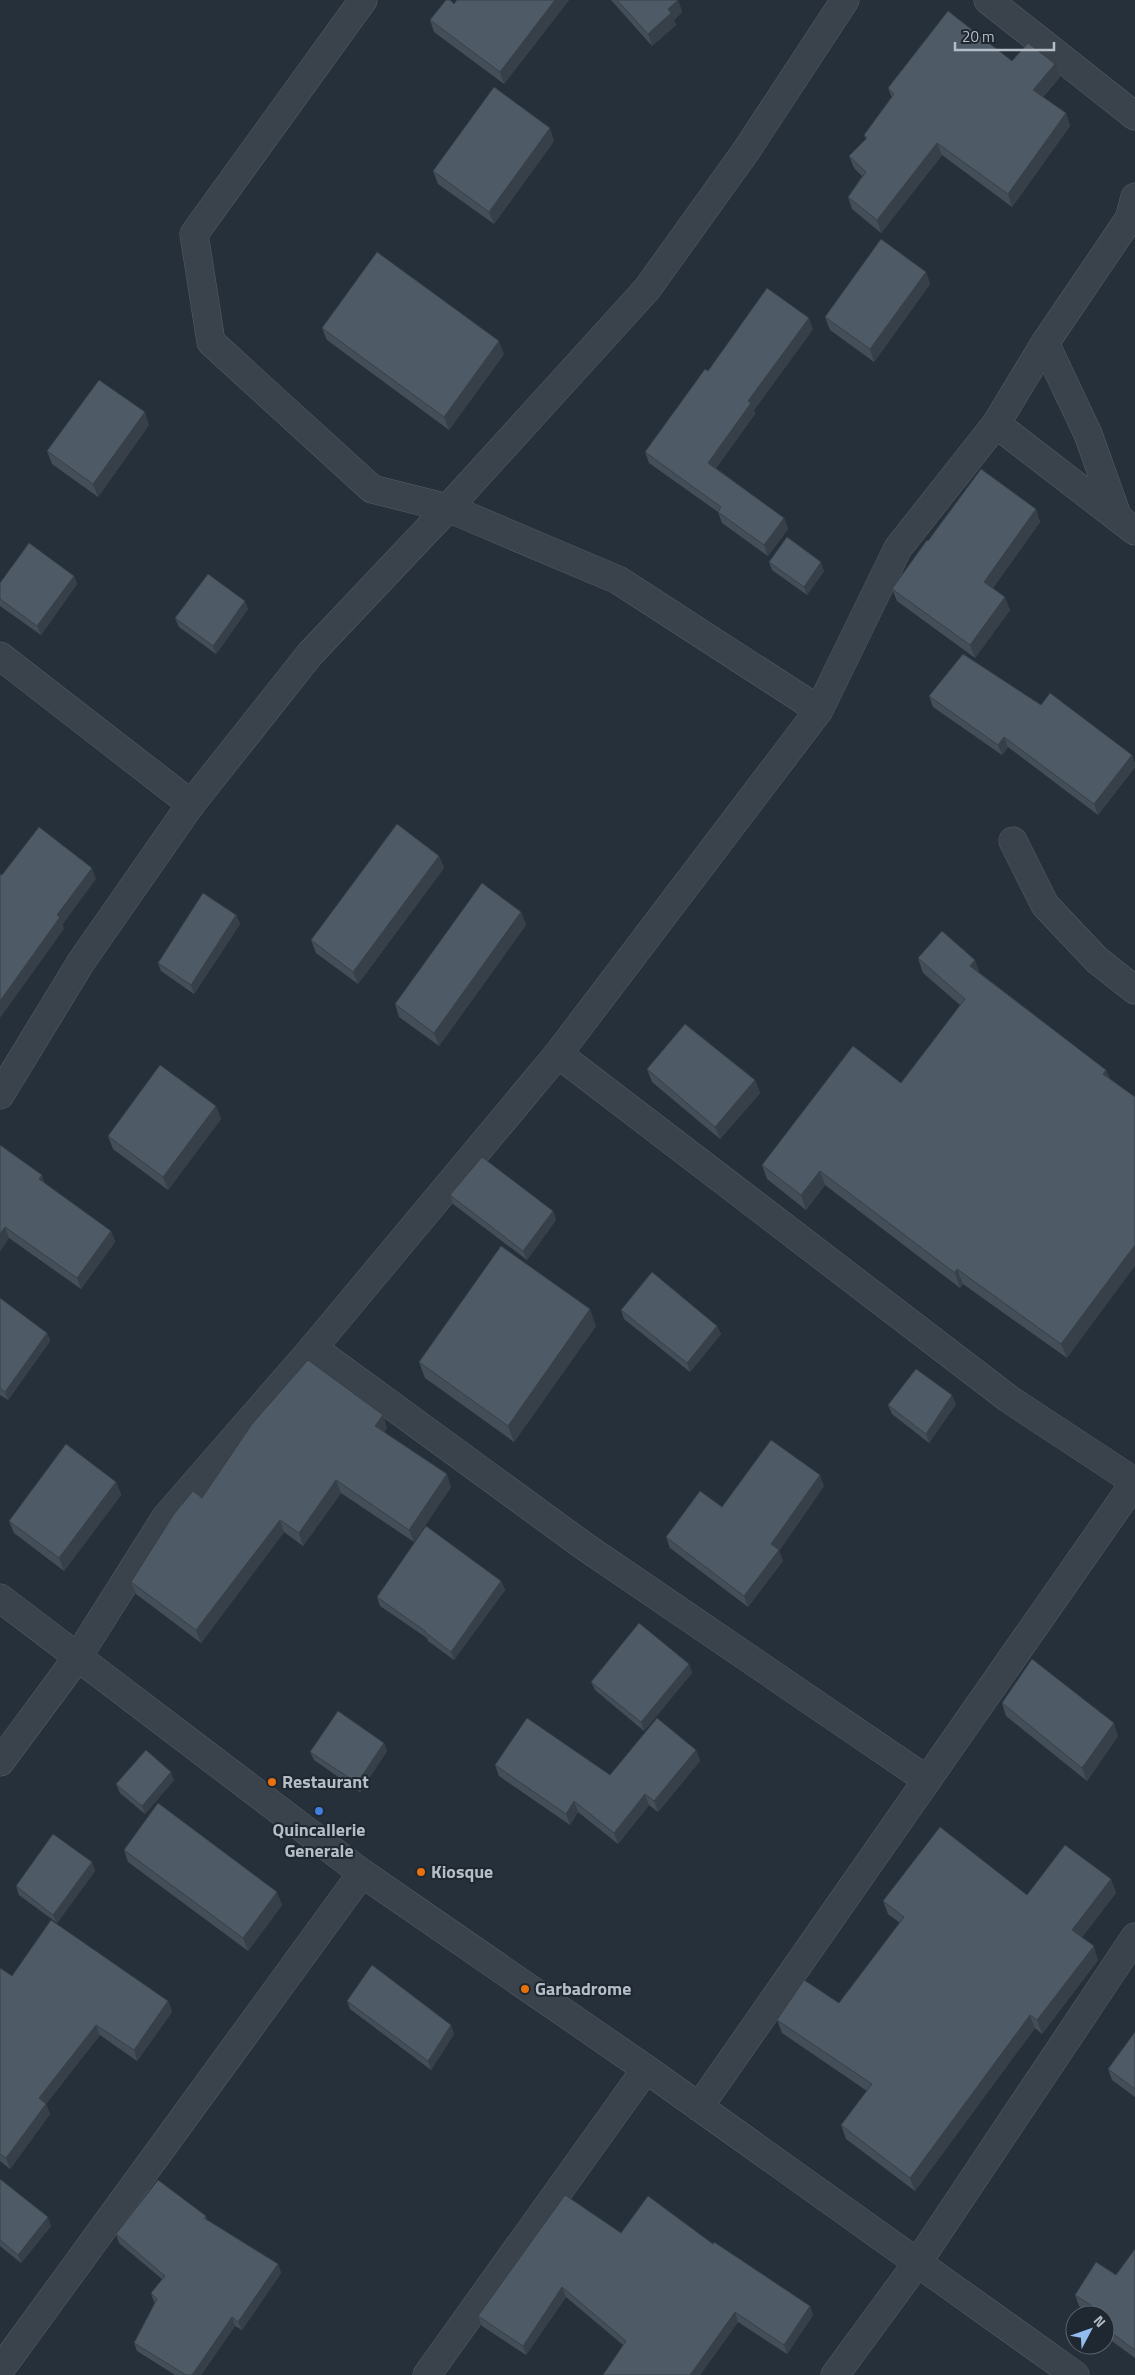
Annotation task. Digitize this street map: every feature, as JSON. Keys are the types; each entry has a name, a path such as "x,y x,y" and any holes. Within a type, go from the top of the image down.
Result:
{"street":[{"path":"363,0 194,234 211,342 372,490 448,508 618,580 819,710"},
{"path":"0,1095 81,962 191,804 310,654 448,508 647,289 746,151 845,0"},
{"path":"988,0 1135,116"},
{"path":"0,1762 78,1658 166,1517 313,1348 558,1054 819,710 898,548 996,424 1045,343 1129,219 1135,197"},
{"path":"1045,343 1088,434 1126,525"},
{"path":"996,424 1126,525"},
{"path":"0,656 191,804"},
{"path":"1013,841 1045,905 1097,960 1135,990"},
{"path":"558,1054 1009,1399 1135,1482 700,2107"},
{"path":"313,1348 584,1546 927,1780"},
{"path":"0,1598 362,1873 700,2107 1075,2375"},
{"path":"0,2370 362,1873"},
{"path":"835,2375 918,2262 1135,1937"},
{"path":"427,2375 646,2069"}],"building":[{"path":"446,0 450,0 454,4 457,0 555,0 500,72 430,20"},
{"path":"617,0 678,0 668,9 671,13 648,34"},
{"path":"948,11 1012,61 1028,43 1055,64 1033,90 1066,113 1008,194 937,143 877,220 848,197 866,172 849,156 867,138 864,135 894,94 888,88"},
{"path":"494,87 550,128 489,212 433,171"},
{"path":"881,239 926,272 870,349 825,317"},
{"path":"377,252 499,341 444,417 322,328"},
{"path":"767,288 809,318 748,401 751,403 708,463 784,518 764,545 718,512 721,507 645,452 705,369 708,371"},
{"path":"99,380 145,412 93,484 47,451"},
{"path":"981,469 1036,509 984,582 1005,597 970,645 892,589"},
{"path":"787,537 821,562 804,587 769,562"},
{"path":"29,543 74,576 37,626 0,599 0,583"},
{"path":"208,574 245,601 213,646 175,618"},
{"path":"963,654 1041,705 1050,693 1132,755 1094,804 1004,737 998,745 929,696"},
{"path":"397,824 439,856 353,972 311,940"},
{"path":"39,827 92,868 57,915 60,917 0,1001 0,874 2,875"},
{"path":"482,883 521,912 434,1033 395,1004"},
{"path":"203,893 236,915 191,985 158,963"},
{"path":"942,931 975,960 970,966 1106,1070 1103,1074 1135,1097 1135,1245 1061,1344 957,1269 955,1273 820,1171 801,1195 762,1165 853,1046 901,1083 965,999 918,958"},
{"path":"685,1024 755,1080 715,1127 647,1069"},
{"path":"160,1065 216,1106 163,1177 108,1136"},
{"path":"0,1145 42,1175 39,1179 111,1231 77,1278 5,1227 0,1234"},
{"path":"482,1157 553,1211 523,1251 450,1195"},
{"path":"501,1246 590,1309 508,1426 419,1362"},
{"path":"652,1272 717,1326 687,1363 621,1310"},
{"path":"0,1298 47,1333 5,1392 0,1388"},
{"path":"308,1360 383,1415 375,1426 447,1474 409,1530 336,1480 299,1533 280,1520 196,1630 131,1582 174,1514 193,1491 202,1498 252,1424"},
{"path":"916,1369 952,1395 926,1434 888,1405"},
{"path":"771,1440 820,1475 771,1544 779,1550 744,1596 666,1537 700,1491 722,1507"},
{"path":"66,1444 116,1482 59,1558 9,1521"},
{"path":"426,1526 501,1581 451,1652 377,1597"},
{"path":"639,1623 689,1664 641,1722 591,1682"},
{"path":"1032,1659 1114,1723 1082,1768 1002,1703"},
{"path":"338,1711 384,1743 357,1783 310,1752"},
{"path":"527,1718 610,1775 657,1718 696,1750 654,1801 645,1794 614,1833 574,1801 566,1814 495,1765"},
{"path":"146,1750 171,1772 142,1806 116,1784"},
{"path":"158,1803 277,1892 243,1938 124,1850"},
{"path":"940,1827 1027,1895 1065,1845 1111,1879 1072,1930 1094,1946 1037,2020 1030,2015 910,2178 841,2125 872,2084 777,2020 804,1980 839,2003 904,1917 883,1901"},
{"path":"53,1834 92,1862 53,1915 16,1886"},
{"path":"51,1920 168,2001 134,2050 96,2025 39,2098 46,2104 6,2158 0,2154 0,1968 12,1976"},
{"path":"372,1965 451,2025 428,2061 347,2001"},
{"path":"1135,2032 1135,2089 1108,2069"},
{"path":"0,2179 48,2217 18,2255 0,2240"},
{"path":"158,2180 206,2216 204,2218 278,2264 238,2322 232,2317 192,2375 186,2375 134,2343 157,2299 151,2293 165,2276 116,2234"},
{"path":"565,2195 621,2233 648,2196 713,2244 714,2242 810,2306 784,2345 735,2312 690,2375 603,2375 626,2341 562,2287 523,2346 478,2316"},
{"path":"1135,2249 1135,2350 1115,2335 1115,2305 1091,2305 1075,2295 1096,2262 1116,2275"}],"place":[{"name":"Restaurant","path":"272,1782"},
{"name":"Quincallerie Generale","path":"319,1811"},
{"name":"Kiosque","path":"421,1872"},
{"name":"Garbadrome","path":"525,1989"}]}
